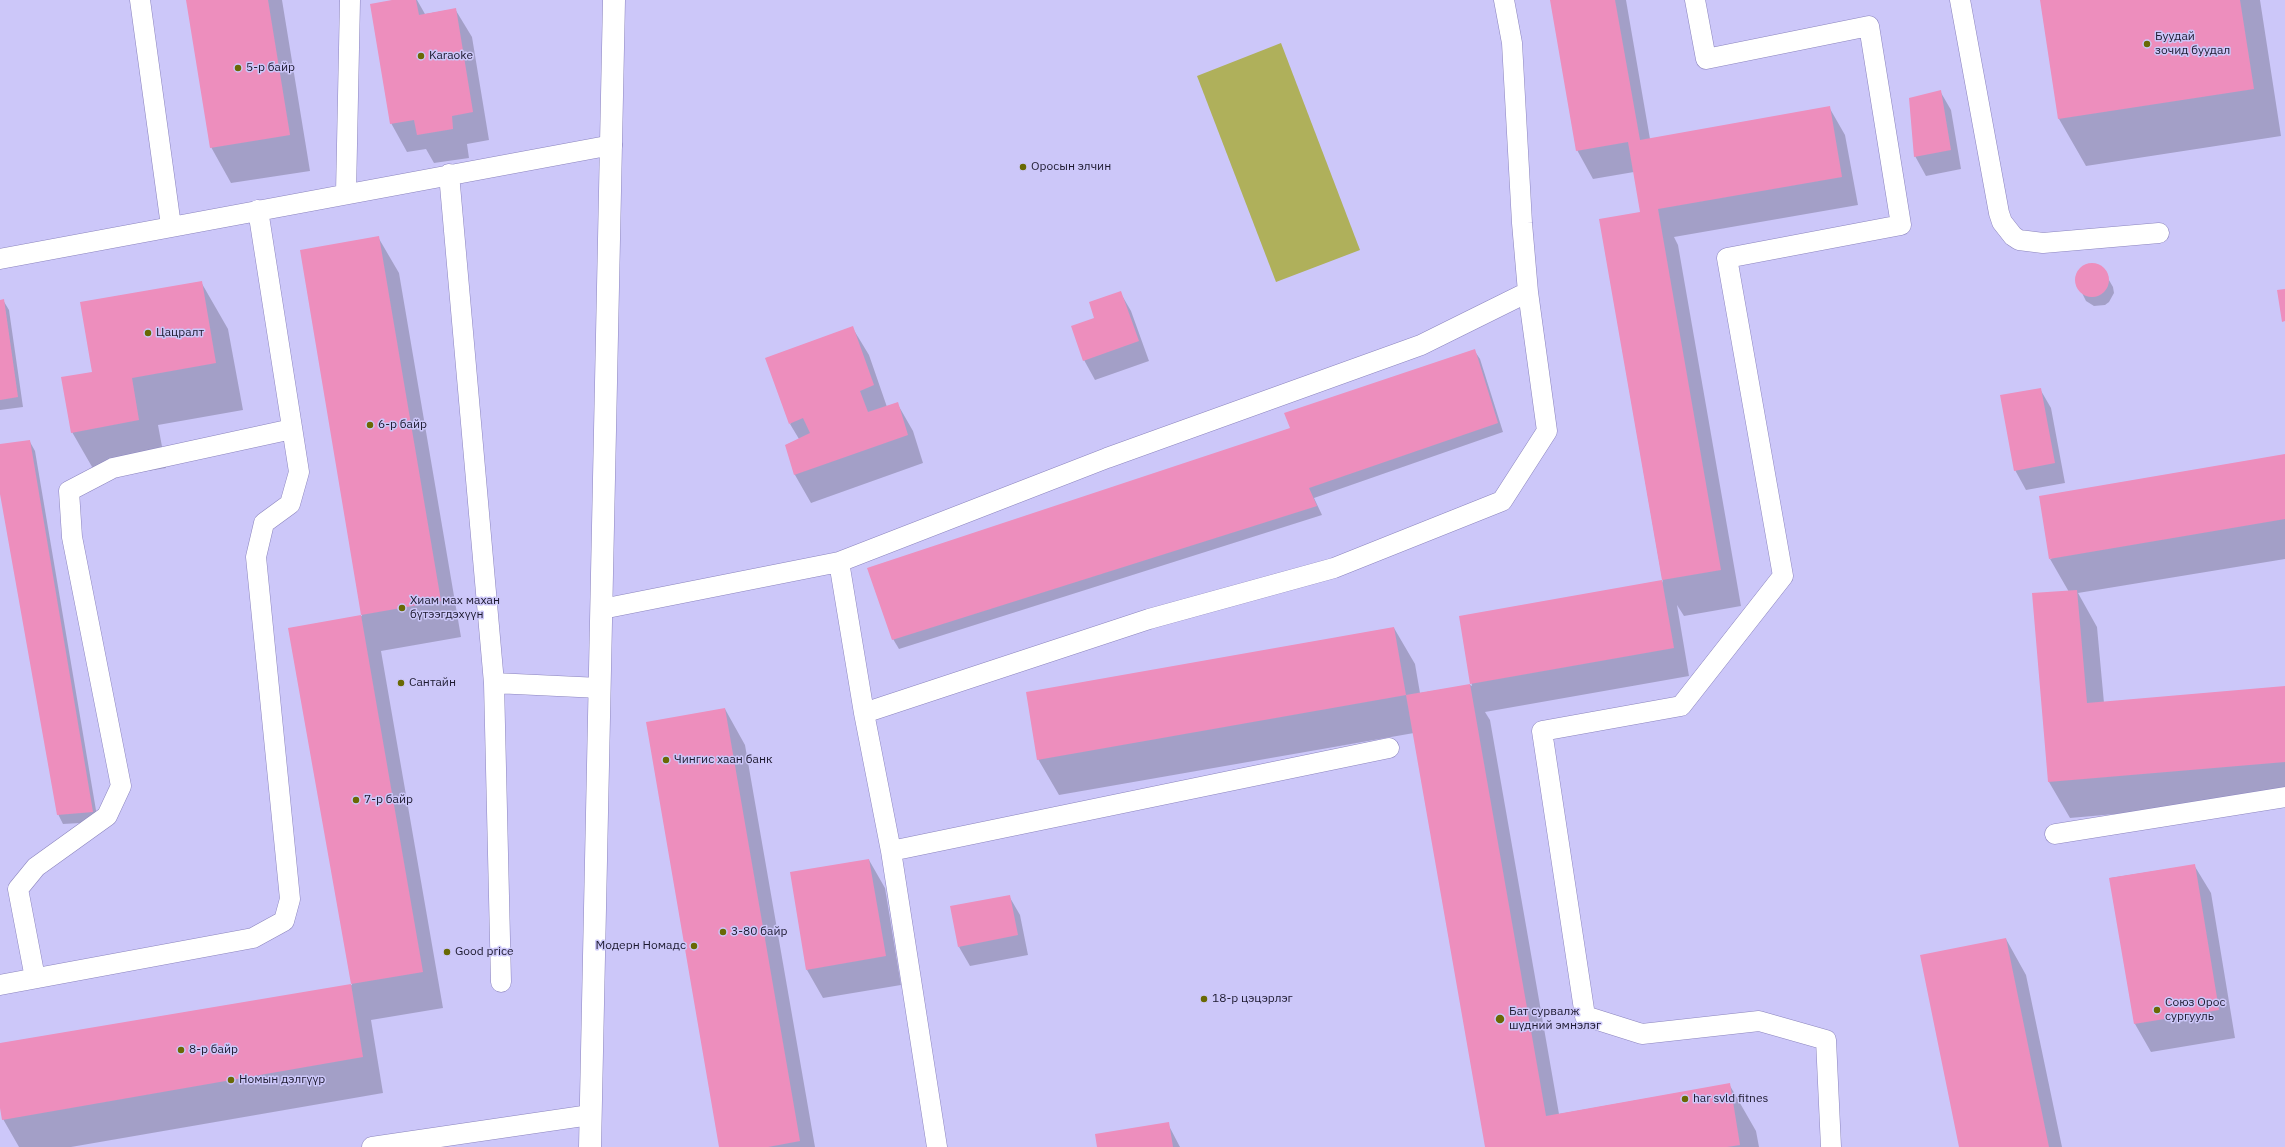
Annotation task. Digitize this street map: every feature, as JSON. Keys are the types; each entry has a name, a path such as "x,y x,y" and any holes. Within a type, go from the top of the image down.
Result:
{"street":[{"path":"590,1147 614,0"}],"lane":[{"path":"140,0 171,226"},
{"path":"346,193 350,0"},
{"path":"864,713 1149,619 1334,568 1502,501 1547,431 1528,292 1522,223 1512,43 1504,0"},
{"path":"1695,0 1706,59 1869,26 1901,225 1726,258 1783,576 1681,706 1542,731 1586,1016 1642,1034 1759,1021 1826,1040 1831,1147"},
{"path":"1960,0 1999,213 2002,222 2013,236 2019,240 2043,243 2159,233"},
{"path":"0,259 346,193 612,145"},
{"path":"449,174 494,683 501,982"},
{"path":"0,985 253,938 284,921 290,899 256,557 264,523 290,504 299,472 258,210"},
{"path":"602,609 839,562 1107,458 1421,345 1528,292"},
{"path":"35,978 18,889 36,867 107,816 121,786 72,536 69,491 112,468 292,429"},
{"path":"839,562 864,713 891,851 937,1147"},
{"path":"494,683 600,688"},
{"path":"891,851 1389,748"},
{"path":"2055,834 2285,797"},
{"path":"372,1147 590,1115"}],"shaded area":[{"path":"1281,43 1360,250 1276,282 1197,76"}],"building":[{"name":"5-р байр","path":"186,0 268,0 290,135 210,148"},
{"path":"392,0 416,0 419,15 456,8 473,112 452,116 453,129 417,135 414,120 390,124 370,4"},
{"path":"1550,0 1615,0 1640,140 1830,106 1842,177 1658,209 1721,570 1662,580 1599,219 1640,212 1628,142 1576,151"},
{"name":"Буудай зочид буудал","path":"2040,0 2240,0 2254,89 2058,119"},
{"path":"1941,90 1951,150 1914,157 1909,98"},
{"name":"6-р байр","path":"379,236 441,601 361,615 300,250"},
{"path":"2092,263 2098,264 2104,268 2108,274 2108,286 2104,292 2098,296 2092,297 2086,296 2080,292 2076,286 2075,280 2076,274 2080,268 2086,264"},
{"name":"Цацралт","path":"202,281 216,363 132,378 139,420 71,433 61,377 92,372 80,302"},
{"path":"2285,289 2285,321 2282,322 2277,290"},
{"path":"1121,291 1139,341 1083,361 1071,326 1094,318 1089,302"},
{"path":"4,299 18,397 0,400 0,300"},
{"path":"853,326 874,385 860,391 868,412 898,402 908,435 794,475 785,445 810,433 803,418 789,424 765,358"},
{"path":"1475,349 1498,423 1309,488 1317,506 892,640 867,568 1290,428 1284,413"},
{"path":"2041,388 2055,463 2014,471 2000,395"},
{"path":"30,440 93,812 57,815 0,494 0,444"},
{"path":"2285,454 2285,519 2049,559 2039,496"},
{"path":"1662,580 1674,648 1470,684 1459,616"},
{"path":"2077,590 2087,703 2285,686 2285,762 2048,782 2032,593"},
{"name":"7-р байр","path":"361,615 423,972 351,984 288,628"},
{"path":"1394,627 1406,695 1037,760 1026,692"},
{"path":"1470,684 1546,1116 1730,1083 1740,1145 1727,1147 1485,1147 1406,695"},
{"name":"3-80 байр","path":"725,708 800,1141 768,1147 719,1147 646,722"},
{"path":"869,859 886,956 806,970 790,872"},
{"path":"2195,864 2219,1010 2134,1024 2109,878"},
{"path":"1010,895 1018,935 958,947 950,906"},
{"path":"2006,938 2049,1147 1959,1147 1920,955"},
{"name":"8-р байр","path":"351,984 363,1057 2,1120 0,1108 0,1043"},
{"path":"1169,1122 1173,1147 1097,1147 1095,1134"}],"place":[{"name":"Буудай зочид буудал","path":"2147,44"},
{"name":"Karaoke","path":"421,56"},
{"name":"5-р байр","path":"238,68"},
{"name":"Оросын элчин","path":"1023,167"},
{"name":"Цацралт","path":"148,333"},
{"name":"6-р байр","path":"370,425"},
{"name":"Хиам мах махан бүтээгдэхүүн","path":"402,608"},
{"name":"Сантайн","path":"401,683"},
{"name":"Чингис хаан банк","path":"666,760"},
{"name":"7-р байр","path":"356,800"},
{"name":"3-80 байр","path":"723,932"},
{"name":"Модерн Номадс","path":"694,946"},
{"name":"Good price","path":"447,952"},
{"name":"18-р цэцэрлэг","path":"1204,999"},
{"name":"Союз Орос сургууль","path":"2157,1010"},
{"name":"Бат сурвалж шүдний эмнэлэг","path":"1500,1019"},
{"name":"8-р байр","path":"181,1050"},
{"name":"Номын дэлгүүр","path":"231,1080"},
{"name":"har svld fitnes","path":"1685,1099"}]}
